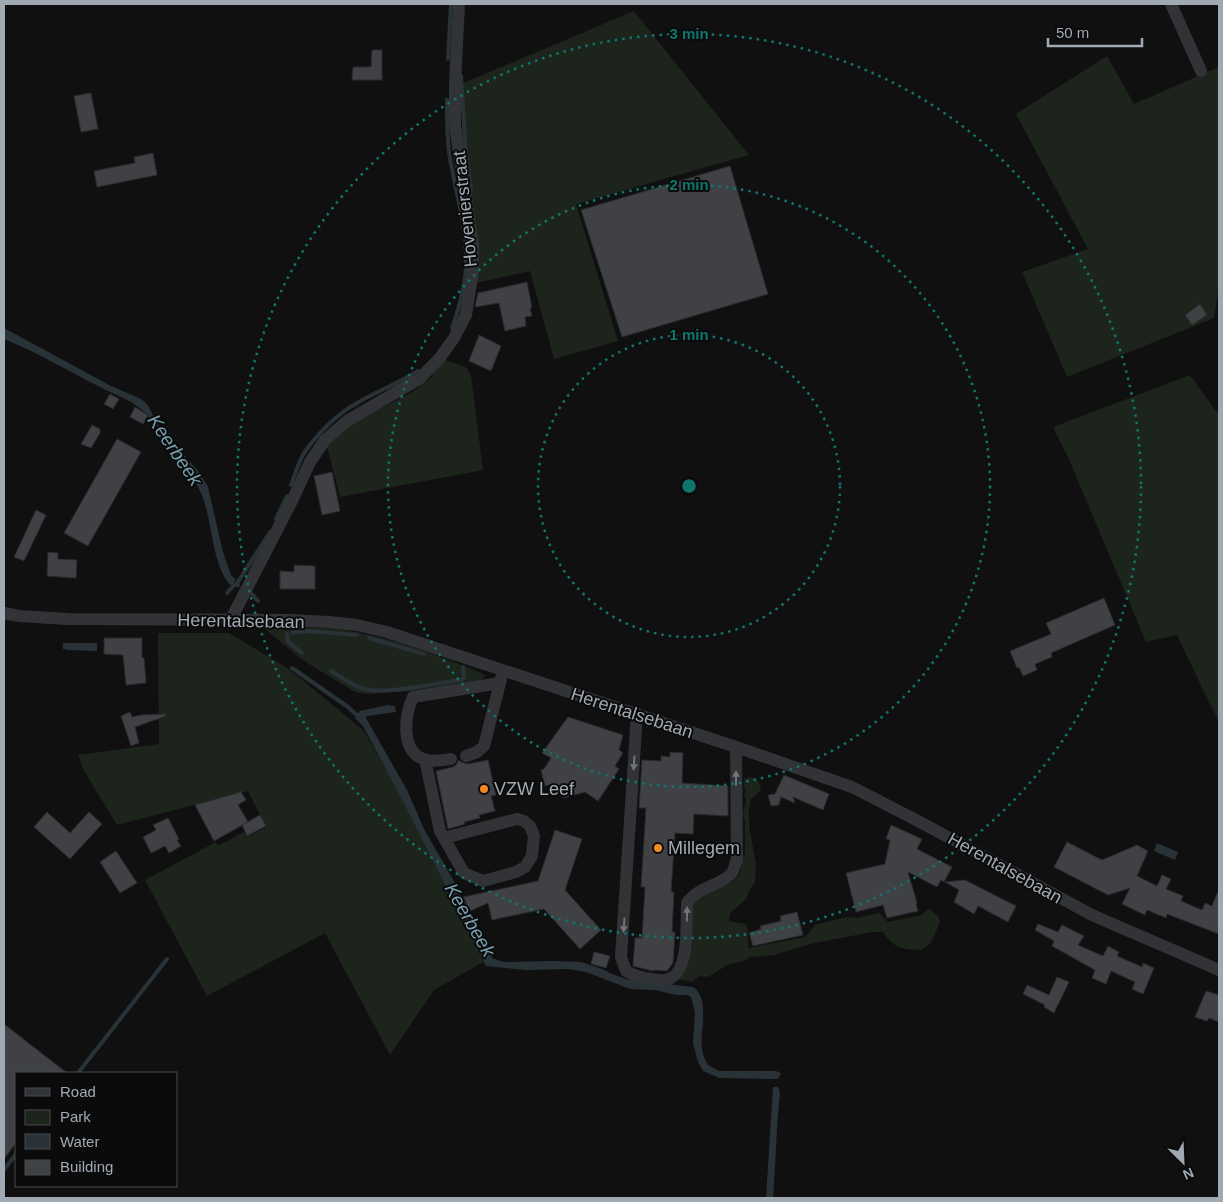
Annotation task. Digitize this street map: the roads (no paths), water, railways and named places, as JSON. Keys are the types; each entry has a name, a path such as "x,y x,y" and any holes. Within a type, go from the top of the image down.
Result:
{"street":[{"name":"Hovenierstraat","path":"230,621 310,462 325,440 347,421 420,379 439,359 454,338 466,315 474,271 473,246 455,125 459,4"},
{"path":"1171,4 1201,71"},
{"name":"Herentalsebaan","path":"4,613 19,616 67,619 289,620 357,625 387,632 501,676 637,714 852,787 1092,915 1219,970"},
{"path":"451,758 425,760 414,752 408,744 407,709 413,697 501,676 484,746 466,756"},
{"path":"637,714 621,957 626,971 636,977 659,980 672,978 681,968 686,946 687,903 699,890 732,874 737,860 736,747"},
{"path":"425,760 440,831 444,838 464,873 483,881 516,872 525,867 532,856 534,836 530,826 524,821 517,819 444,838"}],"water":[{"path":"4,328 111,386 141,399 148,405 155,420 150,421 147,413 131,402 4,339"},
{"path":"162,430 199,472 208,487 223,552 231,575 236,580 230,585 219,565 201,493 187,470 157,434"},
{"path":"63,643 97,643 97,651 67,650 63,649"},
{"path":"388,705 395,706 396,712 367,716 366,718 407,790 425,831 455,883 492,958 504,962 581,962 629,980 693,987 702,999 701,1042 708,1065 719,1071 776,1071 781,1073 778,1079 719,1078 703,1071 698,1062 693,1043 695,1013 691,997 687,995 676,995 655,990 630,989 586,972 568,969 526,970 486,966 407,809 363,726 355,718 360,711"},
{"path":"1157,843 1178,852 1175,860 1154,851"},
{"path":"773,1087 778,1087 780,1093 773,1198 766,1198"}],"waterway":[{"path":"448,59 451,4"},
{"path":"461,76 466,154 471,191"},
{"path":"447,100 450,161 462,216 466,252 466,272 463,289 452,328"},
{"path":"291,485 304,453 321,432 335,419 357,403 418,371"},
{"name":"Keerbeek","path":"151,417 161,435"},
{"path":"276,519 287,496"},
{"path":"236,585 270,532"},
{"name":"Keerbeek","path":"230,580 234,585 238,585"},
{"path":"227,593 234,585"},
{"name":"Keerbeek","path":"252,594 258,601"},
{"path":"292,633 308,631 357,635"},
{"name":"Keerbeek","path":"287,634 288,642 302,653"},
{"path":"369,638 424,654"},
{"path":"331,671 361,688 385,691 461,680 464,678 463,667"},
{"name":"Keerbeek","path":"292,668 348,707 360,718"},
{"path":"79,1072 167,959"},
{"path":"4,1170 15,1155"}],"place":[{"name":"VZW Leef","path":"484,789"},
{"name":"Millegem","path":"658,848"}]}
